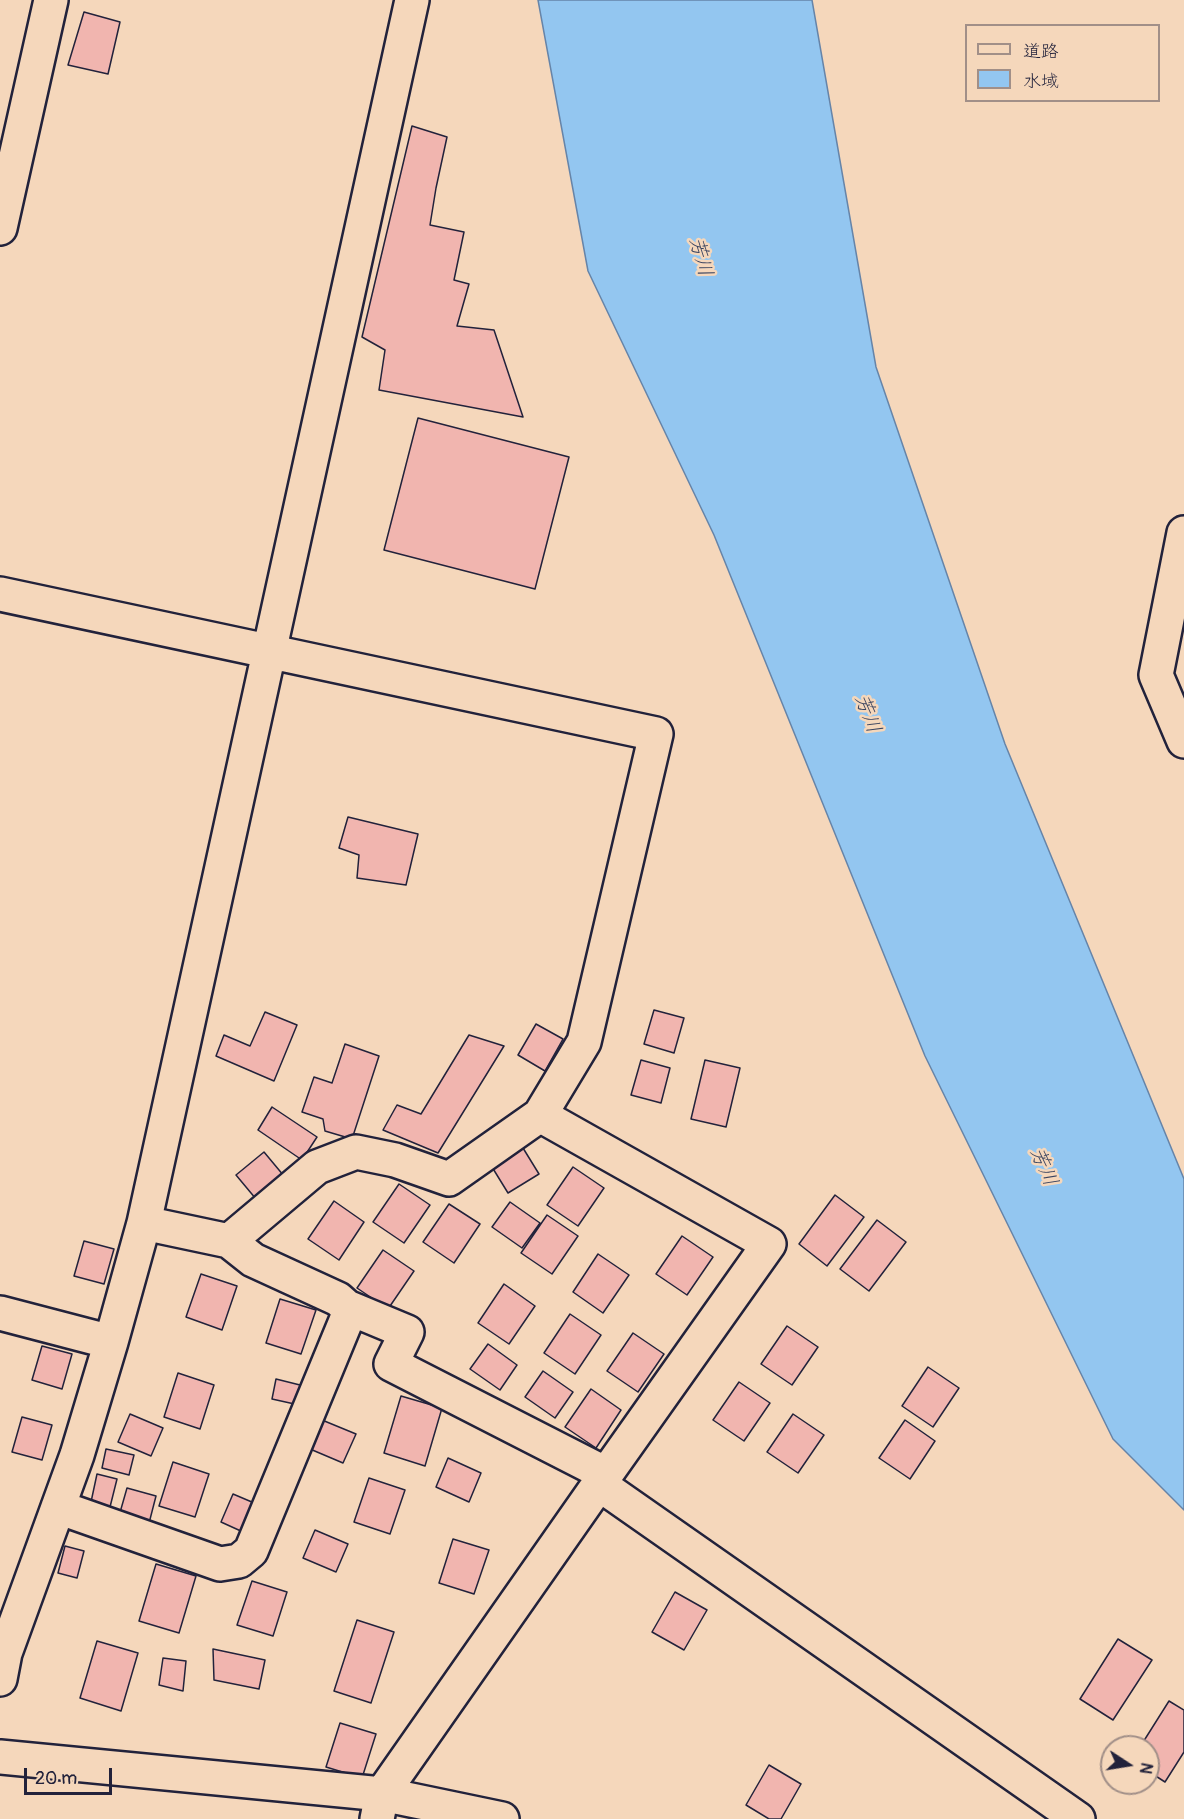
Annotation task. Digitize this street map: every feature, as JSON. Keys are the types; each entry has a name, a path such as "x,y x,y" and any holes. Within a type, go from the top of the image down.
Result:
{"street":[{"path":"0,228 51,0"},
{"path":"0,1679 5,1653 77,1455 144,1223 412,0"},
{"path":"1184,533 1156,675 1184,741"},
{"path":"0,594 656,734 584,1042 540,1115 449,1179 395,1160 356,1152 317,1167 229,1241"},
{"path":"379,1807 602,1479 769,1244 540,1115"},
{"path":"144,1223 229,1241 253,1260 338,1299 347,1307 406,1332 391,1364 602,1479 1078,1819"},
{"path":"58,1507 220,1564 239,1561 251,1551 348,1316 347,1307"},
{"path":"0,1312 111,1342"},
{"path":"0,1757 379,1807 502,1819"}],"water":[{"name":"芳川","path":"538,0 812,0 876,367 1005,744 1184,1179 1184,1510 1113,1439 925,1056 714,535 588,271"}],"building":[{"path":"84,12 120,22 108,74 68,65"},
{"path":"412,126 447,137 430,225 464,232 454,280 469,284 457,326 494,330 523,417 379,390 385,350 362,337"},
{"path":"418,418 569,457 535,589 384,550"},
{"path":"348,817 418,834 406,885 357,878 359,855 339,848"},
{"path":"654,1010 684,1018 674,1053 644,1044"},
{"path":"265,1012 297,1025 274,1081 216,1056 224,1035 250,1046"},
{"path":"536,1024 563,1039 545,1071 518,1055"},
{"path":"469,1035 504,1046 438,1153 383,1130 397,1105 421,1114"},
{"path":"345,1044 379,1056 352,1139 325,1131 323,1119 302,1112 314,1077 332,1083"},
{"path":"641,1060 670,1068 661,1103 631,1095"},
{"path":"705,1060 740,1068 726,1127 691,1119"},
{"path":"272,1107 317,1137 302,1160 258,1130"},
{"path":"523,1148 539,1174 508,1193 492,1167"},
{"path":"264,1152 284,1176 256,1199 236,1175"},
{"path":"573,1167 604,1188 578,1226 547,1205"},
{"path":"399,1184 430,1205 404,1243 373,1222"},
{"path":"835,1195 864,1217 827,1266 799,1244"},
{"path":"334,1201 364,1222 339,1260 308,1239"},
{"path":"510,1202 540,1223 522,1248 492,1227"},
{"path":"449,1204 480,1224 454,1263 423,1242"},
{"path":"547,1215 578,1236 552,1274 521,1253"},
{"path":"877,1220 906,1242 869,1291 840,1269"},
{"path":"682,1236 713,1257 687,1295 656,1274"},
{"path":"84,1241 114,1249 104,1284 74,1276"},
{"path":"383,1250 414,1271 388,1309 357,1288"},
{"path":"598,1254 629,1275 603,1313 573,1292"},
{"path":"201,1274 237,1286 222,1330 186,1317"},
{"path":"504,1284 535,1306 509,1344 478,1323"},
{"path":"280,1299 316,1310 301,1354 266,1343"},
{"path":"570,1314 601,1335 575,1374 544,1353"},
{"path":"787,1326 818,1347 792,1385 761,1364"},
{"path":"633,1333 664,1354 638,1392 607,1371"},
{"path":"488,1344 517,1365 500,1390 470,1369"},
{"path":"42,1346 72,1354 62,1389 32,1380"},
{"path":"928,1367 959,1388 933,1427 902,1406"},
{"path":"543,1371 573,1392 555,1418 525,1397"},
{"path":"178,1373 214,1385 200,1429 164,1417"},
{"path":"276,1379 304,1386 299,1405 272,1399"},
{"path":"739,1382 770,1403 744,1441 713,1420"},
{"path":"591,1389 621,1410 596,1448 565,1427"},
{"path":"401,1396 442,1408 425,1466 384,1453"},
{"path":"130,1414 163,1428 151,1456 118,1442"},
{"path":"793,1414 824,1435 798,1473 767,1452"},
{"path":"22,1417 52,1425 42,1460 12,1452"},
{"path":"322,1420 356,1434 343,1463 310,1449"},
{"path":"905,1420 935,1441 910,1479 879,1458"},
{"path":"106,1449 134,1455 129,1475 102,1468"},
{"path":"448,1458 481,1473 469,1502 436,1487"},
{"path":"173,1462 209,1474 195,1517 159,1506"},
{"path":"97,1474 117,1479 110,1507 91,1502"},
{"path":"369,1478 405,1490 390,1534 354,1522"},
{"path":"127,1488 156,1496 147,1531 117,1523"},
{"path":"233,1494 266,1508 254,1537 221,1522"},
{"path":"315,1530 348,1544 336,1572 303,1558"},
{"path":"453,1539 489,1550 474,1594 439,1583"},
{"path":"65,1546 84,1551 77,1578 58,1573"},
{"path":"156,1564 196,1576 179,1633 139,1621"},
{"path":"252,1581 287,1592 273,1636 237,1625"},
{"path":"675,1592 707,1610 684,1650 652,1632"},
{"path":"357,1620 394,1632 371,1703 334,1691"},
{"path":"1118,1639 1152,1660 1113,1720 1080,1699"},
{"path":"97,1641 138,1653 121,1711 80,1698"},
{"path":"213,1649 265,1660 259,1689 214,1680"},
{"path":"163,1658 186,1661 183,1691 159,1685"},
{"path":"1169,1701 1184,1710 1184,1752 1165,1782 1160,1779 1160,1735 1148,1735"},
{"path":"340,1723 376,1734 362,1778 326,1767"},
{"path":"769,1765 801,1784 781,1819 769,1819 746,1805"}]}
